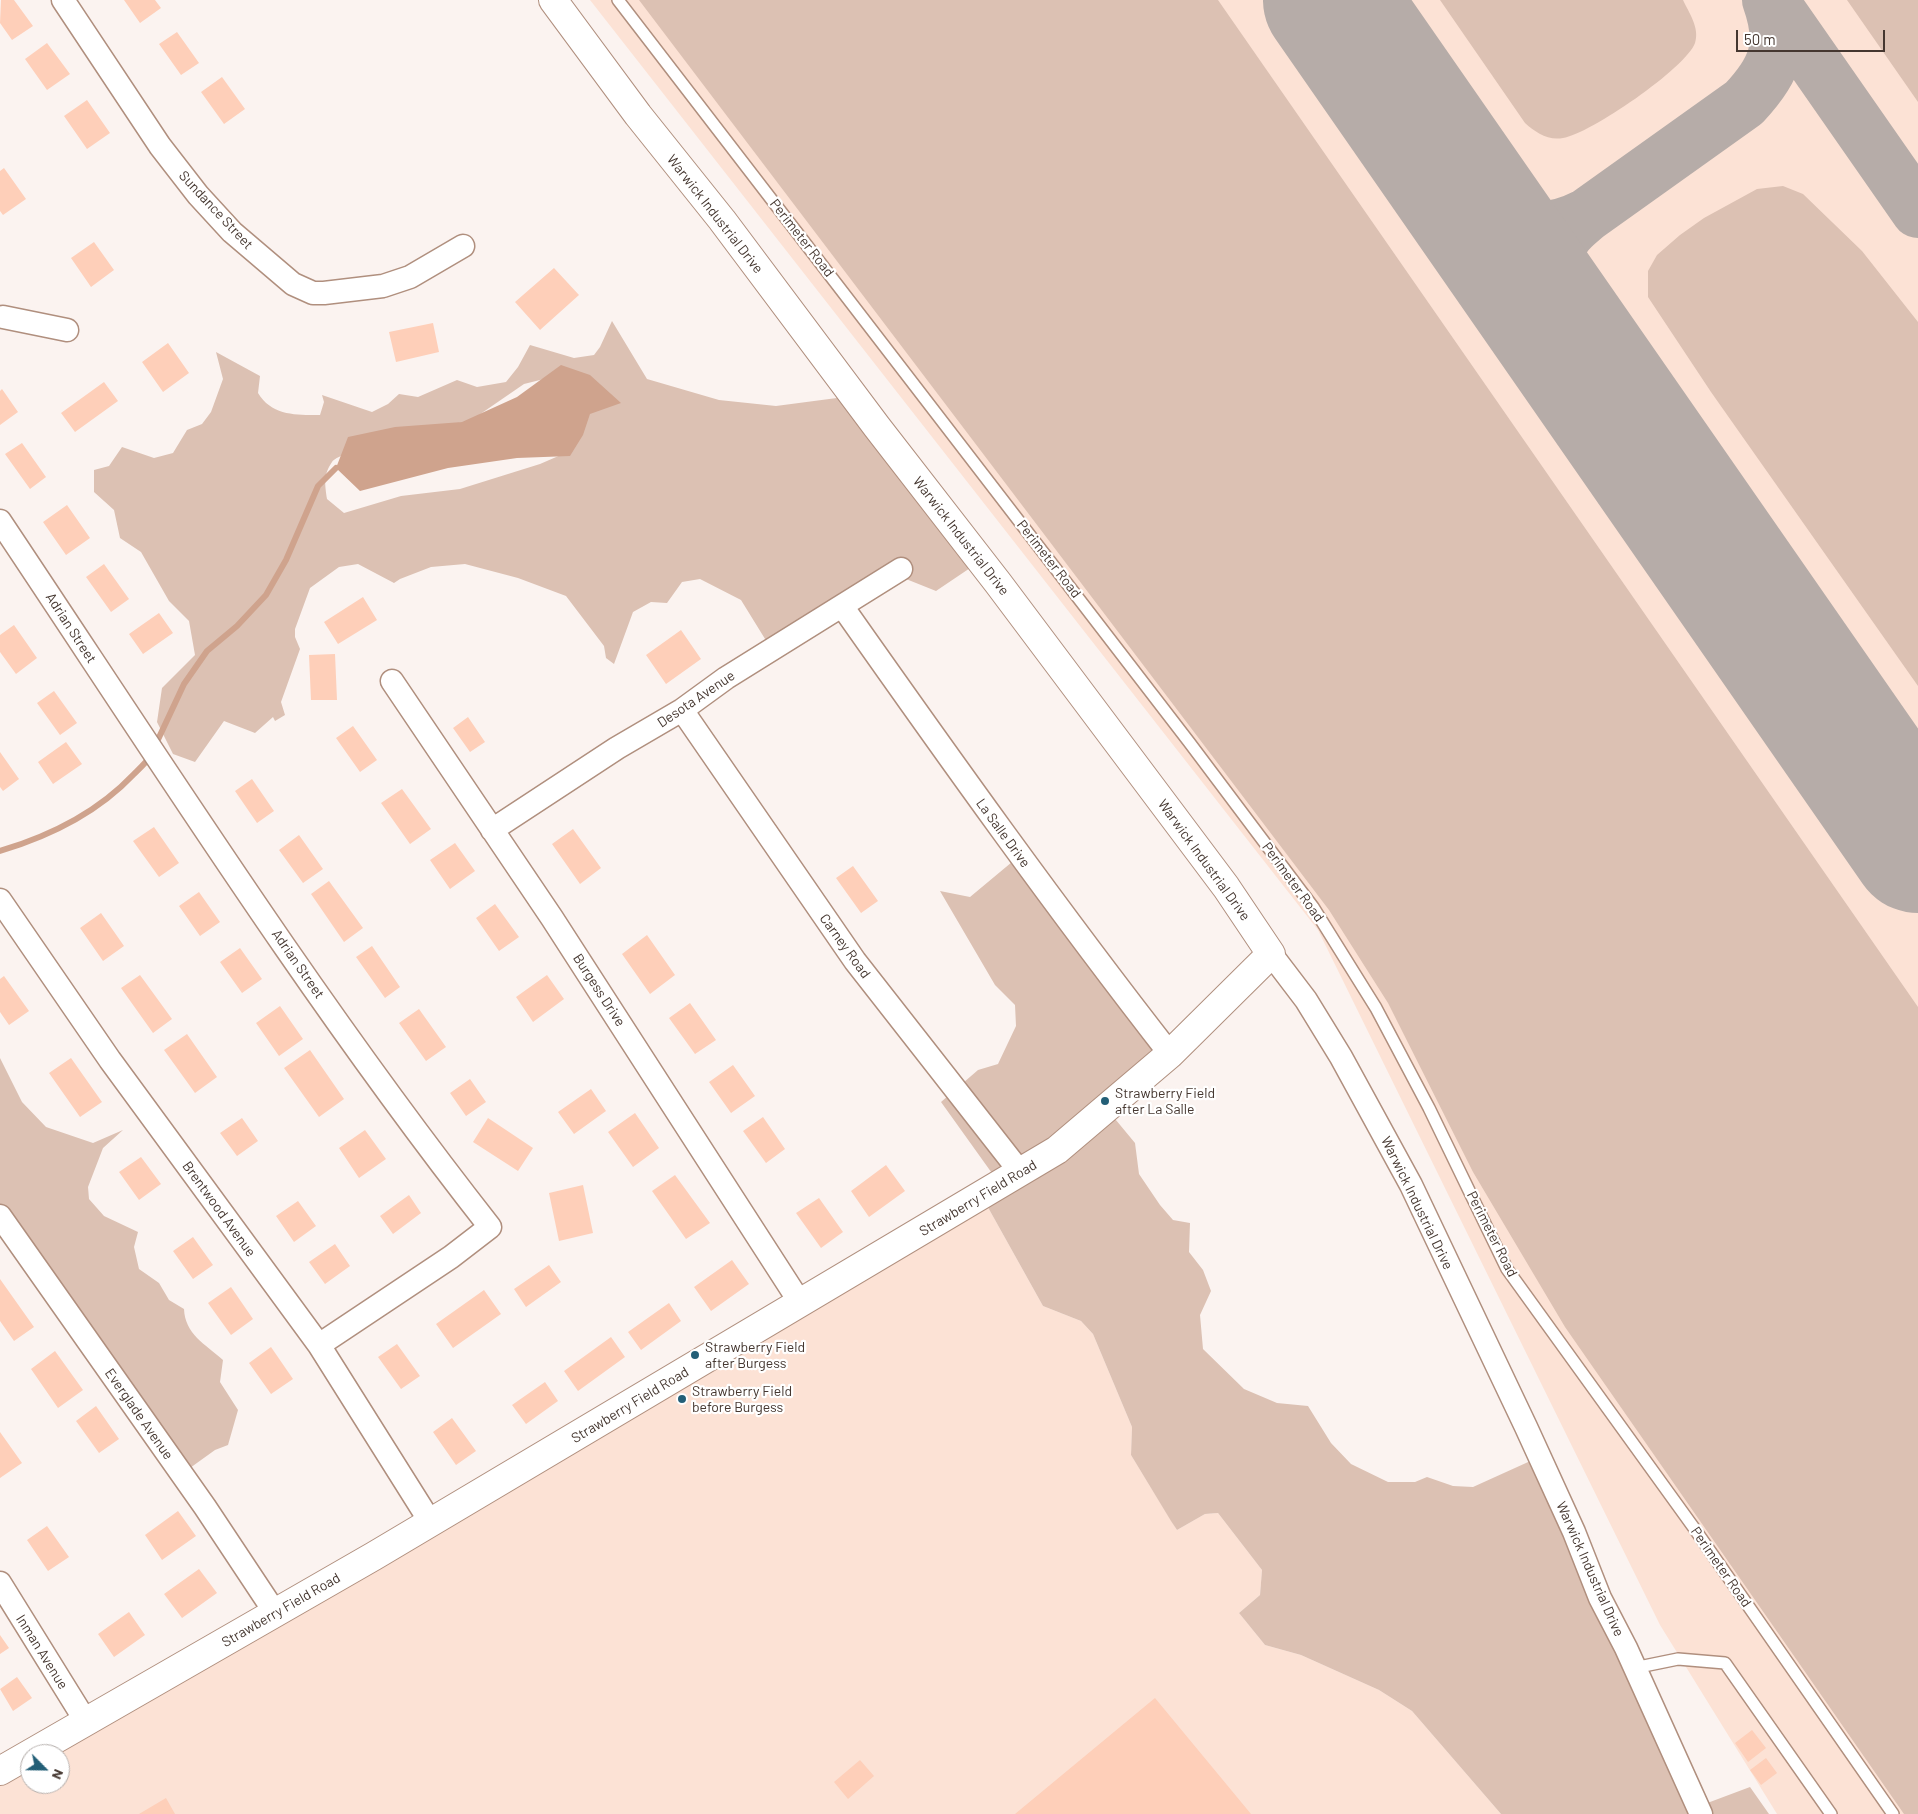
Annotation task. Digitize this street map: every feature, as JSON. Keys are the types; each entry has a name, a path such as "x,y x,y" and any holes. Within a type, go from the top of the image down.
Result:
{"street":[{"name":"Sundance Street","path":"63,0 160,146 198,195 232,232 293,284 313,293 383,286 410,277 463,246"},
{"name":"Warwick Industrial Drive","path":"553,0 638,116 722,220 876,427 1021,614 1214,871 1271,954 1306,1000 1372,1112 1411,1185 1530,1436 1574,1532 1600,1598 1701,1814"},
{"path":"1,317 67,330"},
{"name":"Adrian Street","path":"0,522 152,753 298,964 432,1153 490,1227 451,1257 319,1345"},
{"name":"Desota Avenue","path":"492,830 617,748 682,710 726,678 900,569"},
{"name":"La Salle Drive","path":"842,606 974,793 1094,958 1170,1054"},
{"name":"Burgess Drive","path":"392,681 666,1093 801,1304"},
{"name":"Carney Road","path":"682,710 854,962 1021,1173"},
{"name":"Brentwood Avenue","path":"0,900 110,1060 319,1345 431,1523"},
{"name":"Strawberry Field Road","path":"0,1771 85,1720 276,1614 431,1523 1057,1150 1170,1054 1271,954"},
{"name":"Everglade Avenue","path":"0,1216 205,1507 276,1614"},
{"name":"Inman Avenue","path":"0,1583 85,1720"}],"lane":[{"name":"Perimeter Road","path":"618,0 1189,742 1313,908 1376,1008 1425,1099 1507,1269 1694,1528 1892,1814"},
{"path":"1634,1668 1678,1659 1724,1663 1831,1814"}],"shaded area":[{"path":"590,0 1918,0 1918,1814 1777,1814 1660,1625 1318,930"},
{"path":"639,0 1218,0 1918,1007 1918,1814 1904,1814 1565,1327 1473,1172 1388,1003 1329,910"},
{"path":"1440,0 1683,0 1695,26 1696,37 1695,43 1688,54 1674,68 1636,98 1594,125 1576,134 1557,139 1537,132 1525,123"},
{"path":"1847,0 1918,0 1918,102"},
{"path":"1783,186 1803,194 1862,251 1918,322 1918,686 1711,392 1648,297 1648,271 1657,255 1680,235 1704,218 1757,189"},
{"path":"612,321 647,379 719,400 776,406 852,396 979,562 936,591 891,573 770,647 741,600 700,579 682,582 667,603 651,602 633,612 614,664 606,658 604,646 566,596 518,578 465,564 431,567 394,583 358,564 339,567 310,588 295,629 295,637 300,649 281,702 285,715 275,721 273,717 255,733 224,721 195,762 173,754 157,722 162,688 195,655 189,621 169,601 141,552 120,538 114,510 94,492 94,470 109,466 122,447 154,458 173,453 187,430 202,424 211,412 223,379 216,352 260,376 258,393 270,406 285,413 320,415 324,402 322,395 372,412 388,404 399,394 418,397 457,380 477,387 506,382 518,367 530,345 574,358 594,355 600,347","holes":["544,379 570,451 540,464 460,489 401,496 344,513 327,499 325,484 327,471 332,462 340,457 374,445 467,421 476,417 524,384"]},
{"path":"561,365 590,375 621,403 590,414 583,435 570,456 517,458 448,468 360,491 336,468 348,437 395,427 462,422 517,397"},
{"path":"1012,862 1162,1058 1106,1108 1135,1143 1139,1174 1160,1205 1173,1220 1190,1223 1189,1252 1203,1270 1211,1291 1200,1315 1203,1349 1244,1389 1277,1403 1308,1406 1331,1443 1351,1464 1388,1482 1415,1482 1427,1477 1453,1486 1473,1487 1537,1458 1702,1805 1750,1787 1769,1814 1501,1814 1412,1711 1379,1690 1301,1655 1265,1645 1239,1613 1260,1595 1262,1570 1218,1513 1205,1514 1177,1530 1131,1455 1132,1427 1093,1334 1081,1321 1043,1306 985,1202 999,1183 941,1102 978,1070 998,1064 1016,1026 1015,1005 995,985 940,891 970,897"},
{"path":"0,1058 22,1102 46,1127 93,1143 123,1130 103,1148 88,1187 89,1199 104,1216 138,1232 134,1247 139,1269 159,1283 169,1300 184,1309 185,1318 192,1332 223,1360 220,1382 238,1410 228,1445 215,1450 183,1473 0,1214"},
{"path":"985,1202 1043,1306 1081,1321 1093,1334 1132,1427 1131,1455 1177,1530 1205,1514 1218,1513 1262,1570 1260,1595 1239,1613 1265,1645 1301,1655 1379,1690 1412,1711 1501,1814 0,1814 0,1773 20,1761 20,1794 70,1794 70,1744 49,1744"}],"building":[{"path":"1,0 14,0 33,26 12,40 0,23"},
{"path":"124,0 155,0 161,8 140,23"},
{"path":"177,32 199,63 181,75 159,44"},
{"path":"47,43 70,74 47,90 25,59"},
{"path":"222,77 245,109 224,124 201,92"},
{"path":"87,100 110,133 87,149 64,116"},
{"path":"4,168 26,199 3,215 0,211 0,171"},
{"path":"94,242 114,270 91,287 71,258"},
{"path":"554,268 579,295 540,330 515,302"},
{"path":"433,323 439,352 396,362 389,332"},
{"path":"168,343 189,373 163,392 142,362"},
{"path":"104,382 118,401 75,432 61,413"},
{"path":"2,389 18,412 0,425 0,391"},
{"path":"22,443 46,477 30,489 5,454"},
{"path":"67,505 90,538 66,555 43,522"},
{"path":"104,564 129,599 111,612 86,577"},
{"path":"363,597 377,620 338,644 324,622"},
{"path":"159,613 173,633 143,654 129,634"},
{"path":"14,625 37,658 16,674 0,652 0,635"},
{"path":"681,630 701,659 666,684 646,655"},
{"path":"335,654 337,700 311,700 309,655"},
{"path":"54,691 77,723 60,735 37,703"},
{"path":"468,717 485,742 470,752 453,728"},
{"path":"353,726 377,760 360,772 336,738"},
{"path":"66,742 82,764 53,784 38,762"},
{"path":"0,752 19,779 3,791 0,787"},
{"path":"252,779 274,811 257,823 235,791"},
{"path":"402,789 431,829 410,844 381,803"},
{"path":"154,827 179,863 159,877 133,841"},
{"path":"573,829 601,868 580,884 552,844"},
{"path":"299,835 323,869 303,883 279,850"},
{"path":"455,843 475,871 450,889 430,860"},
{"path":"853,866 878,901 861,913 836,878"},
{"path":"329,881 363,928 344,942 311,894"},
{"path":"199,892 220,922 200,936 179,906"},
{"path":"495,904 519,937 499,951 476,918"},
{"path":"101,913 124,946 103,961 80,928"},
{"path":"647,935 675,975 650,994 622,954"},
{"path":"372,946 400,987 385,998 356,957"},
{"path":"240,948 262,979 242,993 220,962"},
{"path":"140,975 172,1019 153,1033 121,988"},
{"path":"547,975 564,999 533,1022 516,997"},
{"path":"4,976 29,1011 9,1025 0,1012 0,979"},
{"path":"690,1003 716,1040 695,1054 669,1018"},
{"path":"280,1006 303,1039 279,1056 256,1023"},
{"path":"419,1009 446,1047 426,1061 399,1023"},
{"path":"187,1034 217,1077 195,1093 164,1050"},
{"path":"310,1050 344,1099 319,1117 284,1068"},
{"path":"71,1058 102,1102 80,1117 49,1073"},
{"path":"733,1065 755,1096 731,1113 709,1082"},
{"path":"470,1079 486,1102 466,1116 450,1093"},
{"path":"591,1089 606,1111 574,1134 558,1112"},
{"path":"635,1113 659,1148 633,1167 608,1132"},
{"path":"763,1117 785,1149 766,1163 743,1131"},
{"path":"242,1118 258,1141 237,1156 220,1133"},
{"path":"488,1118 533,1148 518,1171 473,1142"},
{"path":"365,1130 386,1159 359,1178 339,1148"},
{"path":"141,1157 161,1184 139,1200 119,1172"},
{"path":"886,1165 905,1191 869,1217 851,1191"},
{"path":"675,1175 710,1223 686,1239 652,1191"},
{"path":"583,1185 593,1233 559,1241 549,1193"},
{"path":"409,1195 421,1213 393,1234 380,1216"},
{"path":"819,1198 843,1232 821,1248 796,1213"},
{"path":"298,1201 316,1226 294,1242 276,1216"},
{"path":"193,1237 213,1265 193,1279 173,1251"},
{"path":"335,1244 350,1266 325,1284 309,1262"},
{"path":"732,1260 749,1284 711,1311 694,1287"},
{"path":"549,1265 561,1282 526,1307 514,1289"},
{"path":"0,1279 34,1327 14,1341 0,1321"},
{"path":"231,1287 253,1319 231,1335 208,1303"},
{"path":"484,1290 501,1314 453,1348 436,1324"},
{"path":"669,1303 681,1321 641,1350 628,1332"},
{"path":"611,1337 625,1357 578,1391 564,1371"},
{"path":"397,1344 420,1376 401,1389 378,1357"},
{"path":"271,1347 293,1379 271,1394 249,1363"},
{"path":"55,1351 83,1390 58,1408 31,1369"},
{"path":"545,1382 558,1401 526,1424 512,1405"},
{"path":"96,1406 119,1439 99,1453 76,1421"},
{"path":"452,1418 476,1451 456,1465 433,1432"},
{"path":"0,1432 22,1463 0,1478"},
{"path":"178,1511 196,1536 162,1560 145,1535"},
{"path":"47,1526 69,1557 48,1571 27,1540"},
{"path":"199,1569 217,1593 182,1618 164,1594"},
{"path":"129,1612 145,1635 114,1657 98,1634"},
{"path":"0,1635 9,1648 0,1654"},
{"path":"17,1677 32,1698 13,1711 0,1689"},
{"path":"1155,1698 1251,1814 1015,1814"},
{"path":"1752,1730 1766,1748 1748,1762 1735,1743"},
{"path":"1766,1758 1777,1773 1761,1785 1750,1770"},
{"path":"860,1760 874,1776 848,1799 834,1782"},
{"path":"166,1798 175,1814 139,1814"}],"waterway":[{"path":"155,746 184,684 207,651 237,626 266,595 286,560 318,486 336,468"},
{"path":"0,851 37,838 72,822 88,812 119,789 151,755"}],"taxiway":[{"path":"1465,192 1494,215 1522,227 1553,227 1569,223 1587,215 1744,103 1755,91 1770,67 1777,43 1774,16 1769,0"},
{"path":"1771,0 1918,211"},
{"path":"1570,342 1560,317 1553,291 1553,265 1556,253 1565,236 1587,215"}],"runway":[{"path":"1330,0 1918,846"}],"place":[{"name":"Strawberry Field after La Salle","path":"1105,1101"},
{"name":"Strawberry Field after Burgess","path":"695,1355"},
{"name":"Strawberry Field before Burgess","path":"682,1399"}]}
